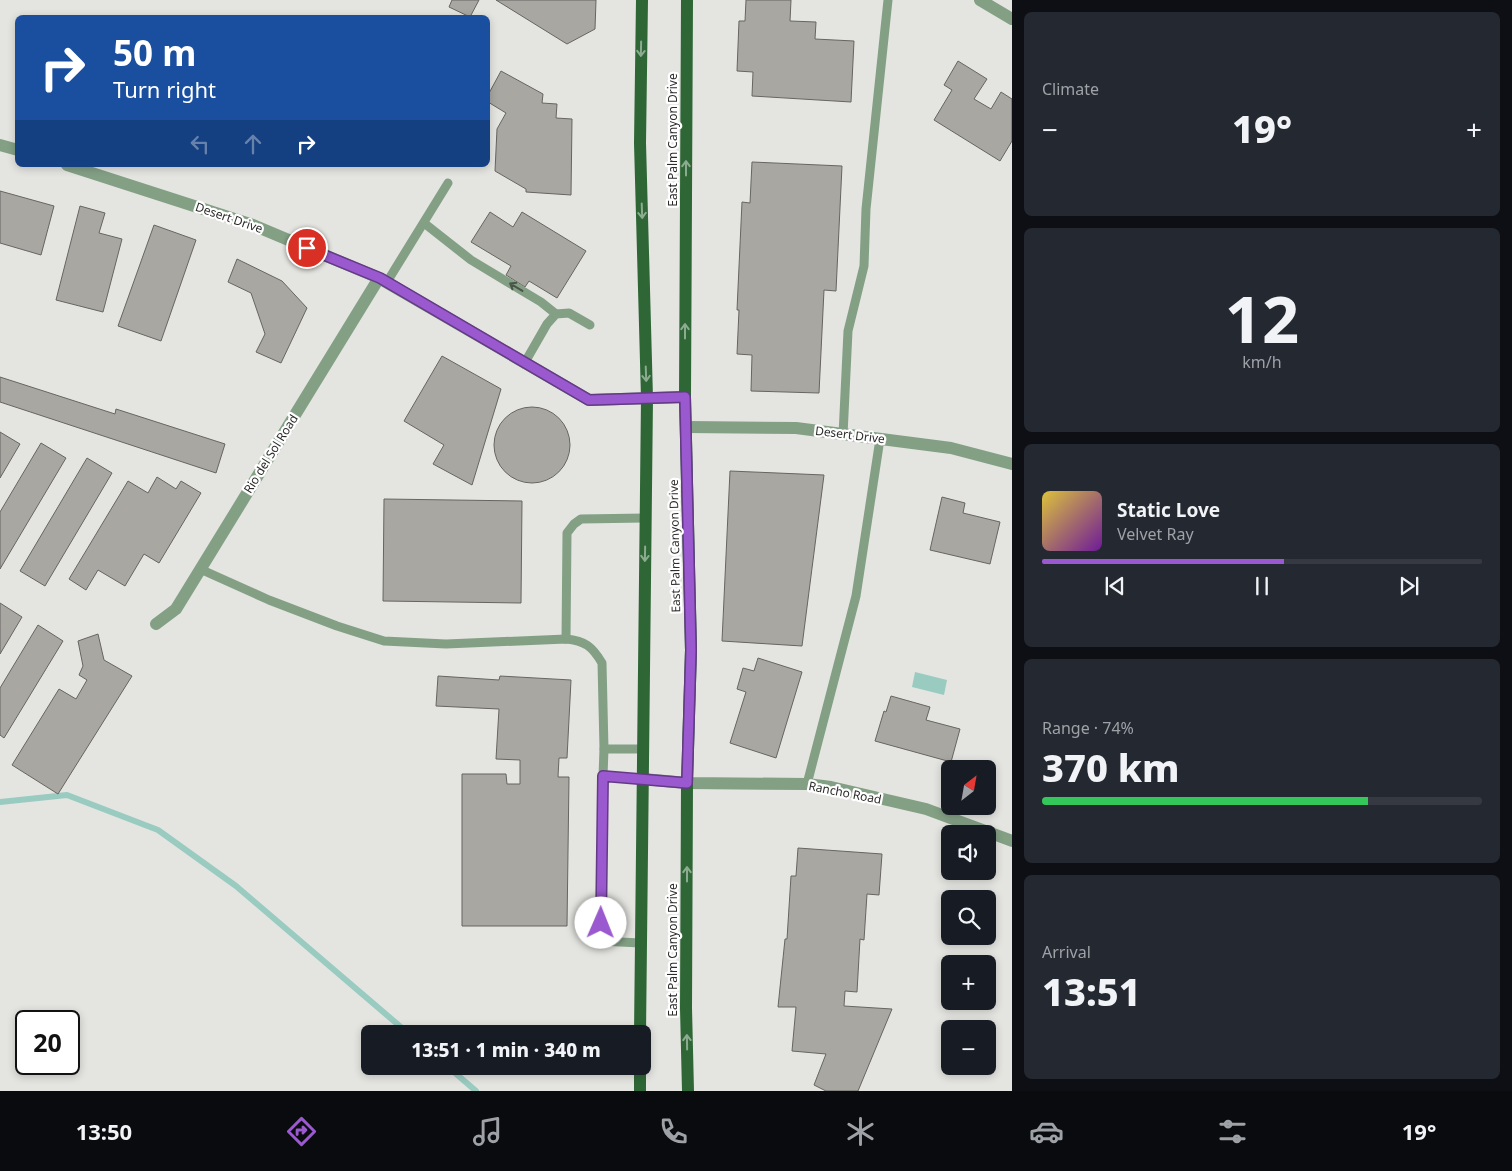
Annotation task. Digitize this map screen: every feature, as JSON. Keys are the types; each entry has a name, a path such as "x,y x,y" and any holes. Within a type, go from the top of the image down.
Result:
{"main road":[{"path":"640,1025 647,398 640,143 642,0"},
{"name":"East Palm Canyon Drive","path":"687,0 685,397 691,650 687,783 686,1008 688,1091"},
{"path":"640,1075 640,1091"}],"street":[{"path":"980,0 1012,19"},
{"path":"0,145 15,149"},
{"name":"Desert Drive","path":"73,167 252,225 383,280 524,364 589,400 685,397"},
{"name":"Rio del Sol Road","path":"156,624 176,609 383,280"},
{"name":"Desert Drive","path":"686,427 796,428 951,448 1012,464"},
{"name":"Rancho Road","path":"643,779 687,783 808,784 849,791 926,809 1012,841"}],"lane":[{"path":"843,434 848,331 864,266 866,209 888,0"},
{"path":"383,280 424,223 448,183"},
{"path":"424,223 471,260 541,302 556,314 569,314 590,325"},
{"path":"524,364 547,324 556,314"},
{"path":"808,784 856,596 880,439"},
{"path":"566,639 567,533 581,519 645,518"},
{"path":"200,569 268,600 337,626 384,641 446,644 566,639 578,640 587,644 596,652 602,663 604,749 601,941 640,943"},
{"path":"604,749 643,750"},
{"path":"603,776 643,779"}],"water":[{"path":"915,672 947,680 944,695 912,687"}],"building":[{"path":"452,0 479,0 471,15 466,15 449,7"},
{"path":"496,0 596,0 595,29 567,44"},
{"path":"746,0 791,0 790,21 816,22 815,39 854,41 851,102 752,96 753,72 737,71 739,21 745,21"},
{"path":"958,61 987,79 974,99 991,109 1001,92 1012,99 1012,141 1000,161 934,120 952,90 944,85"},
{"path":"501,71 543,94 542,103 557,104 556,118 572,119 571,195 526,192 526,189 495,171 497,129 506,113 490,103 490,91"},
{"path":"752,162 842,166 836,291 824,290 819,393 751,391 752,355 737,354 742,202 750,203"},
{"path":"0,191 54,206 41,255 0,243"},
{"path":"80,206 105,213 99,233 122,239 103,312 56,300"},
{"path":"490,212 513,227 522,212 586,251 557,298 529,281 525,287 506,275 511,266 471,242"},
{"path":"154,225 196,240 161,341 118,326"},
{"path":"237,259 282,281 307,308 281,363 256,352 265,334 251,293 228,282"},
{"path":"442,356 501,389 472,485 433,464 444,445 404,421"},
{"path":"0,377 115,414 116,409 225,444 216,473 0,402"},
{"path":"532,407 546,410 559,418 567,431 570,445 567,459 559,472 546,480 532,483 518,480 505,472 497,459 494,445 497,431 505,418 518,410"},
{"path":"0,432 20,444 0,478"},
{"path":"41,443 66,458 0,569 0,512"},
{"path":"87,458 112,473 45,586 20,571"},
{"path":"730,471 824,475 802,646 722,641"},
{"path":"157,477 176,489 181,481 201,493 159,563 144,554 125,586 98,570 86,590 69,579 128,481 148,493"},
{"path":"942,497 965,503 963,513 1000,522 990,564 930,550"},
{"path":"384,499 522,501 521,603 383,601"},
{"path":"0,603 22,617 0,654"},
{"path":"38,625 63,641 4,738 0,735 0,688"},
{"path":"98,634 104,660 132,676 58,794 12,765 59,689 76,699 87,680 79,675 83,666 78,641"},
{"path":"758,658 802,672 776,758 730,743 746,692 737,689 743,668 754,671"},
{"path":"438,676 499,680 500,676 571,680 567,758 559,758 558,777 569,777 567,926 462,926 462,774 506,774 507,784 520,784 520,760 496,759 499,709 436,706"},
{"path":"891,696 930,707 926,720 960,729 952,760 944,760 875,741 884,711 886,712"},
{"path":"798,848 882,854 879,895 867,894 864,940 860,939 857,992 845,991 844,1006 892,1009 858,1091 826,1091 814,1085 826,1054 792,1051 796,1007 778,1007 785,939 787,939 791,876 796,876"}],"waterway":[{"path":"0,802 67,795 158,830 236,886 398,1025"},
{"path":"457,1075 476,1091"}],"route":[{"path":"307,248 380,278 589,400 685,397 691,650 687,783 603,776 601,923"}]}
